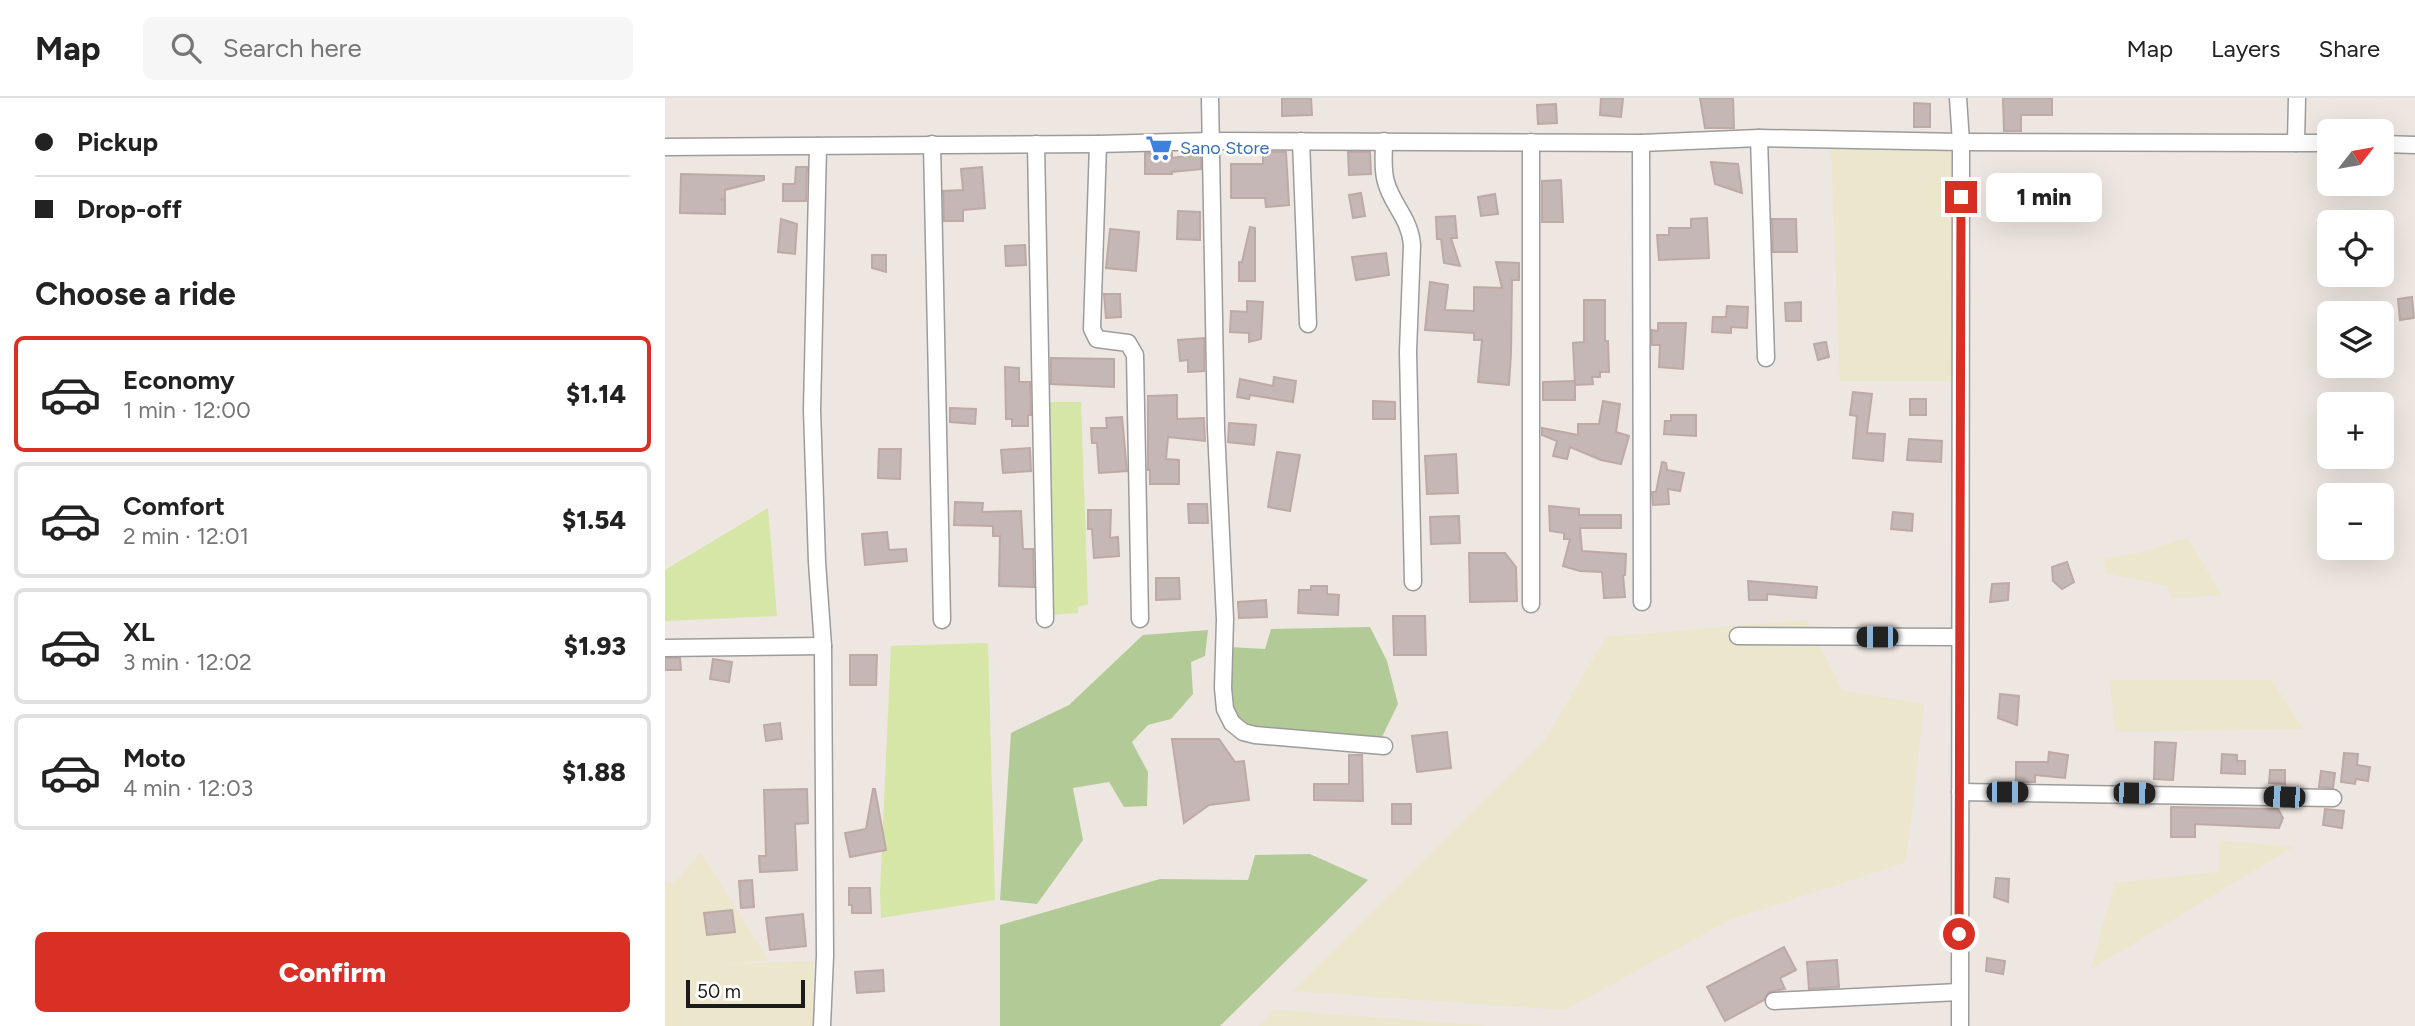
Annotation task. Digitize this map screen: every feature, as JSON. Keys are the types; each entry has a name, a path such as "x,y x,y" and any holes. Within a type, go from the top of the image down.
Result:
{"street":[{"path":"1210,98 1216,429 1225,620 1223,688 1226,709 1232,723 1243,732 1255,735 1384,746"},
{"path":"1958,98 1961,142 1960,1026"},
{"path":"2296,143 2297,98"},
{"path":"1759,138 1766,358"},
{"path":"665,147 1211,141 1641,143 1759,138 2317,144"},
{"path":"1301,141 1308,324"},
{"path":"1384,141 1386,182 1408,225 1412,245 1408,352 1413,582"},
{"path":"1531,142 1531,604"},
{"path":"1641,143 1642,602"},
{"path":"932,144 942,620"},
{"path":"1036,144 1045,619"},
{"path":"1098,144 1092,329 1097,339 1128,343 1135,355 1140,618"},
{"path":"2394,144 2415,145"},
{"path":"818,146 812,410 823,646 825,956 822,1026"},
{"path":"1738,636 1960,637"},
{"path":"665,648 823,646"},
{"path":"1960,792 2333,798"},
{"path":"1774,1001 1959,992"}],"shaded area":[{"path":"1831,145 1955,147 1952,381 1840,381"},
{"path":"2187,538 2222,595 2172,598 2167,586 2106,573 2104,559 2139,553"},
{"path":"1806,620 1843,691 1924,704 1906,862 1729,920 1565,1010 1293,991 1544,741 1606,637"},
{"path":"2110,680 2272,680 2303,729 2115,732"},
{"path":"2220,841 2293,847 2091,969 2115,883 2219,872"},
{"path":"701,852 768,960 711,965 813,961 813,1026 665,1026 665,881 676,881"},
{"path":"1275,1010 1488,1026 1259,1026"}],"green space":[{"path":"1047,402 1081,402 1088,604 1078,607 1078,613 1049,615"},
{"path":"768,508 777,616 665,621 665,570"},
{"path":"1370,627 1387,661 1398,704 1381,739 1245,726 1230,707 1229,647 1265,649 1271,629"},
{"path":"1208,630 1205,656 1191,662 1193,694 1171,719 1148,725 1132,742 1148,772 1147,806 1124,807 1109,782 1073,788 1083,840 1037,904 1000,900 1011,733 1069,705 1143,635"},
{"path":"988,643 995,900 881,918 891,646"},
{"path":"1310,854 1368,880 1220,1026 1000,1026 1000,925 1160,879 1248,880 1255,855"}],"building":[{"path":"1282,98 1311,98 1312,115 1282,116"},
{"path":"1601,98 1623,98 1621,117 1600,115"},
{"path":"1700,98 1733,98 1734,128 1705,128"},
{"path":"2003,98 2052,98 2052,115 2021,115 2021,131 2004,131"},
{"path":"1914,103 1930,104 1930,127 1914,127"},
{"path":"1556,104 1557,123 1538,124 1537,105"},
{"path":"1263,152 1286,152 1289,205 1266,207 1265,198 1231,198 1231,164 1263,164"},
{"path":"1348,152 1370,152 1371,174 1349,175"},
{"path":"1145,153 1172,153 1172,158 1201,154 1201,169 1172,174 1145,174"},
{"path":"1711,162 1738,164 1742,193 1715,184"},
{"path":"796,167 807,167 806,201 783,201 783,184 795,184"},
{"path":"982,167 985,208 963,210 963,221 944,221 943,191 963,190 961,169"},
{"path":"681,174 764,176 764,180 725,190 725,199 720,199 725,200 725,214 680,213"},
{"path":"1561,180 1563,222 1542,222 1542,181"},
{"path":"1361,193 1365,216 1353,218 1349,195"},
{"path":"1495,194 1498,214 1481,216 1478,197"},
{"path":"1178,211 1200,212 1200,240 1177,239"},
{"path":"1455,216 1457,238 1451,238 1460,266 1444,263 1441,239 1437,239 1436,217"},
{"path":"1707,218 1709,258 1659,260 1657,235 1669,235 1669,228 1691,228 1691,219"},
{"path":"781,219 797,224 795,254 778,252"},
{"path":"1772,219 1796,219 1797,252 1773,252"},
{"path":"1250,227 1255,228 1255,281 1239,281 1239,262 1242,262"},
{"path":"1110,229 1139,232 1136,271 1106,268"},
{"path":"1025,245 1026,265 1006,266 1005,246"},
{"path":"1386,253 1389,275 1356,280 1352,257"},
{"path":"872,255 886,255 886,272 872,268"},
{"path":"1496,262 1519,263 1519,280 1512,280 1509,385 1478,382 1482,340 1474,340 1474,333 1425,330 1430,282 1448,285 1445,310 1474,311 1474,287 1502,288"},
{"path":"1104,294 1120,294 1121,317 1106,318"},
{"path":"2412,297 2414,318 2400,320 2398,299"},
{"path":"1584,300 1605,300 1605,341 1608,341 1609,372 1600,372 1600,377 1592,377 1593,384 1575,385 1573,343 1584,342"},
{"path":"1247,301 1263,302 1261,339 1249,342 1249,333 1230,332 1231,311 1247,312"},
{"path":"1801,302 1801,321 1786,321 1785,303"},
{"path":"1727,306 1748,307 1747,328 1731,327 1731,333 1712,332 1713,317 1726,317"},
{"path":"1658,323 1686,323 1683,369 1659,367 1660,345 1652,345 1652,330 1658,331"},
{"path":"1204,338 1204,371 1188,372 1188,360 1180,361 1178,340"},
{"path":"1826,342 1829,357 1818,360 1814,344"},
{"path":"1051,358 1114,359 1114,387 1051,384"},
{"path":"1005,367 1019,368 1019,382 1030,382 1031,415 1028,415 1028,426 1012,426 1012,419 1006,419"},
{"path":"1274,377 1296,381 1293,402 1250,395 1249,399 1237,397 1240,379 1273,386"},
{"path":"1575,381 1575,400 1543,400 1543,382"},
{"path":"1853,392 1872,394 1867,433 1885,434 1883,461 1853,458 1857,416 1850,415"},
{"path":"1177,395 1177,419 1204,418 1205,441 1168,437 1166,459 1179,460 1179,484 1150,484 1148,396"},
{"path":"1910,399 1926,399 1926,415 1910,415"},
{"path":"1373,401 1395,402 1395,419 1373,419"},
{"path":"1603,401 1620,404 1616,432 1629,436 1621,464 1601,460 1570,447 1567,459 1553,456 1557,441 1542,435 1542,428 1578,435 1578,424 1599,424"},
{"path":"950,408 976,409 975,424 950,422"},
{"path":"1671,415 1696,415 1696,436 1664,434 1665,421 1671,421"},
{"path":"1122,417 1127,471 1099,473 1097,443 1092,443 1091,428 1107,428 1106,418"},
{"path":"1229,423 1256,425 1254,445 1228,442"},
{"path":"1909,439 1942,441 1941,462 1907,460"},
{"path":"1030,448 1031,471 1003,473 1001,450"},
{"path":"879,449 901,449 900,479 878,478"},
{"path":"1277,452 1300,455 1290,511 1268,507"},
{"path":"1456,454 1458,493 1427,494 1425,456"},
{"path":"1662,462 1666,463 1667,470 1684,473 1680,491 1668,489 1669,504 1653,505 1652,492 1656,492"},
{"path":"955,502 983,503 982,512 1021,511 1023,549 1033,549 1034,587 999,586 1000,536 993,536 993,526 954,525"},
{"path":"1188,504 1207,504 1208,523 1189,523"},
{"path":"1549,506 1579,509 1579,515 1621,515 1621,528 1580,528 1582,551 1626,554 1623,575 1625,597 1604,598 1602,572 1580,571 1563,566 1570,539 1564,539 1564,533 1550,531"},
{"path":"1088,510 1111,510 1110,538 1118,537 1119,556 1094,558 1092,529 1088,529"},
{"path":"1893,512 1913,514 1912,531 1891,529"},
{"path":"1459,516 1460,543 1431,544 1430,517"},
{"path":"887,532 889,550 906,549 907,561 865,565 862,534"},
{"path":"1469,553 1505,553 1516,567 1517,601 1470,602"},
{"path":"2067,562 2074,582 2062,589 2053,581 2052,567"},
{"path":"1156,578 1179,578 1180,599 1156,600"},
{"path":"1748,581 1817,587 1816,598 1767,594 1767,600 1749,600"},
{"path":"2009,583 2008,600 1990,602 1992,584"},
{"path":"1311,586 1327,586 1327,594 1339,595 1338,615 1298,613 1299,590 1311,590"},
{"path":"1266,600 1267,617 1239,618 1238,602"},
{"path":"1393,616 1425,616 1426,655 1394,655"},
{"path":"850,655 877,655 876,685 850,685"},
{"path":"665,658 680,658 681,670 665,670"},
{"path":"713,659 732,662 729,682 710,679"},
{"path":"2000,694 2019,696 2017,725 1998,718"},
{"path":"780,723 782,739 766,741 764,725"},
{"path":"1447,732 1451,768 1417,772 1412,736"},
{"path":"1172,739 1219,739 1235,762 1244,761 1249,800 1209,805 1184,823"},
{"path":"2155,742 2176,743 2173,780 2154,779"},
{"path":"2049,752 2068,755 2065,778 2035,775 2035,782 2016,782 2016,762 2048,762"},
{"path":"2344,753 2358,754 2357,765 2370,767 2368,781 2356,779 2355,784 2341,782"},
{"path":"2222,754 2237,755 2237,761 2245,761 2245,774 2221,773"},
{"path":"1349,755 1362,755 1363,801 1314,800 1314,784 1349,784"},
{"path":"2270,770 2285,770 2285,784 2269,783"},
{"path":"2321,771 2335,773 2333,788 2319,787"},
{"path":"807,789 808,823 795,824 797,870 760,872 759,856 766,856 764,790"},
{"path":"873,789 886,850 850,857 845,833 866,829"},
{"path":"1392,804 1411,804 1411,824 1392,824"},
{"path":"2171,807 2278,809 2283,818 2279,828 2195,824 2195,837 2171,837"},
{"path":"2325,809 2344,811 2342,828 2323,825"},
{"path":"1996,878 2009,879 2008,902 1994,897"},
{"path":"752,880 754,907 741,908 739,881"},
{"path":"849,888 870,888 871,913 852,913"},
{"path":"732,910 735,932 707,935 704,913"},
{"path":"803,914 806,946 770,950 766,918"},
{"path":"1784,947 1796,970 1780,978 1785,989 1769,992 1764,1000 1725,1021 1707,987"},
{"path":"1987,958 2005,961 2003,974 1986,971"},
{"path":"1837,960 1839,987 1809,989 1807,962"},
{"path":"883,970 884,991 857,993 855,972"}],"place":[{"name":"Sano Store","path":"1159,148"}],"route":[{"path":"1959,934 1961,197"}]}
